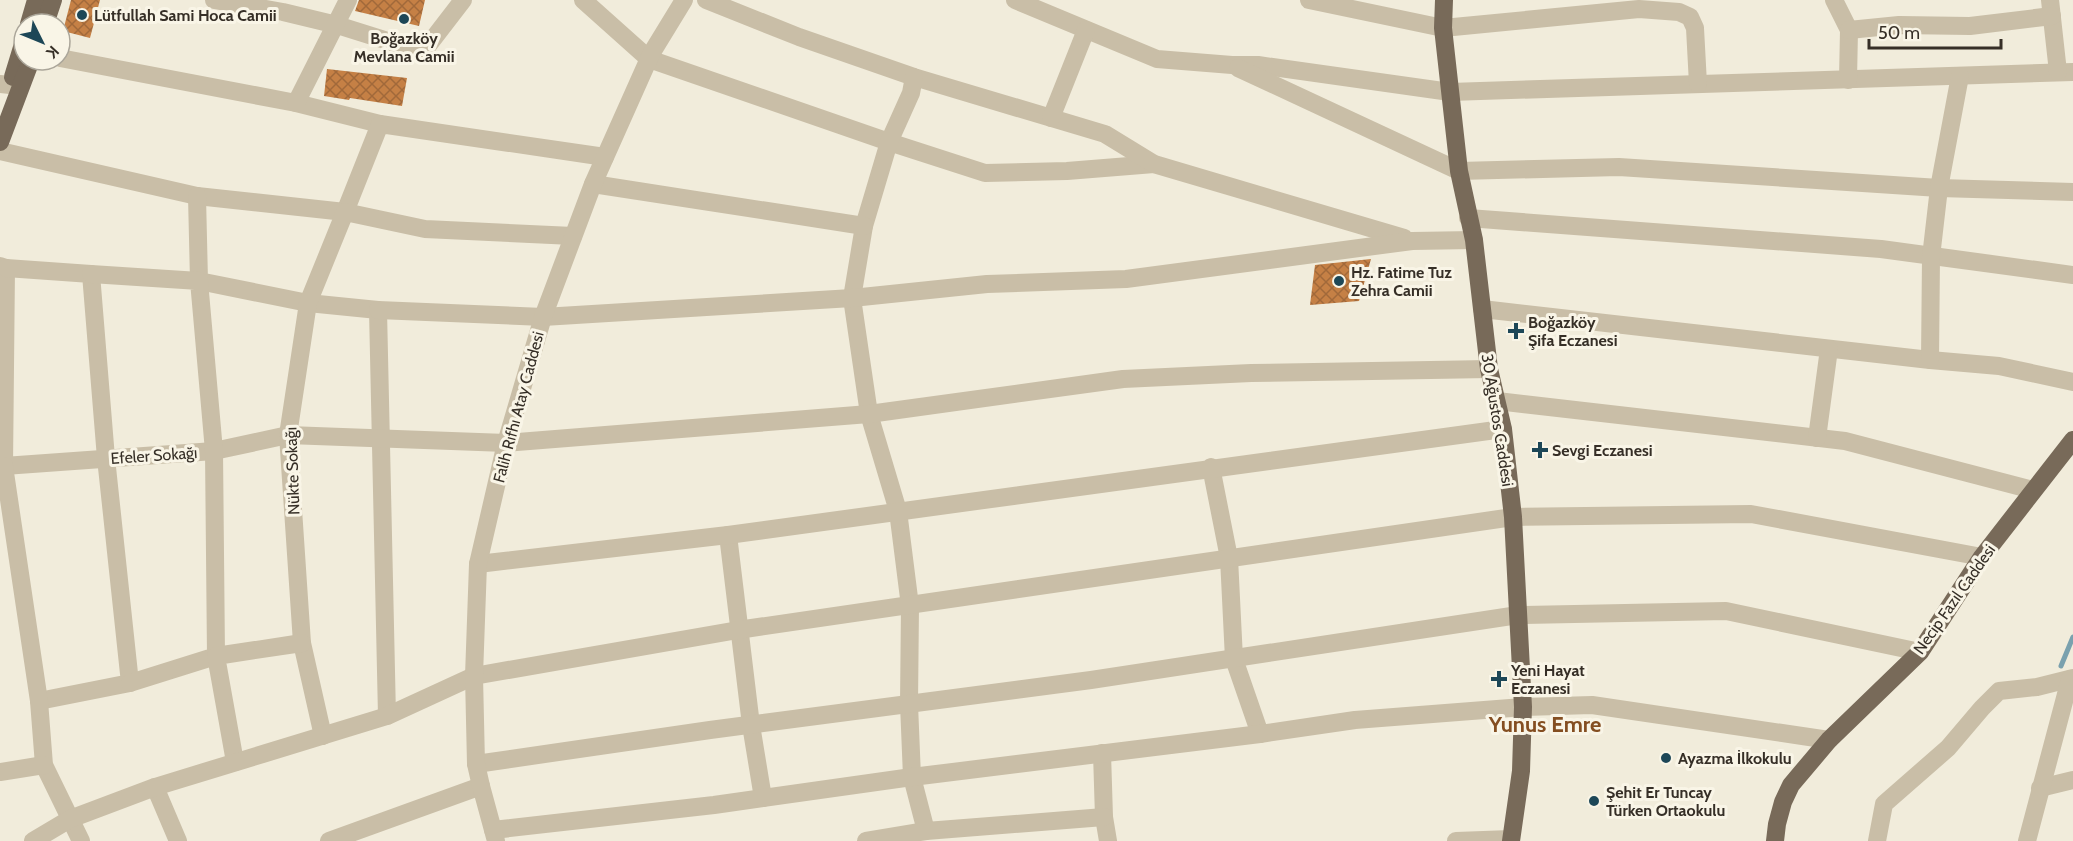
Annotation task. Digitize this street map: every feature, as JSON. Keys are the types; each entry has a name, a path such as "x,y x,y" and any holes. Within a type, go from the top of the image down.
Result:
{"main road":[{"name":"30 Ağustos Caddesi","path":"1443,0 1443,28 1459,171 1474,240 1489,369 1503,429 1513,517 1523,707 1521,771 1511,840"},
{"path":"0,111 5,85 12,69"},
{"path":"0,142 26,72"},
{"name":"Necip Fazıl Caddesi","path":"1775,841 1783,802 1791,785 1829,740 1920,652 1982,558 2073,440"}],"street":[{"path":"214,0 283,12 337,25 423,52 463,0"},
{"path":"296,103 348,0"},
{"path":"583,0 649,59 985,173 1067,171 1154,164"},
{"name":"Falih Rıfhı Atay Caddesi","path":"495,836 476,764 474,676 478,564 506,443 543,317 605,157 649,59 684,0"},
{"path":"706,0 799,37 914,77 1105,134 1154,164 1412,241"},
{"path":"1015,0 1157,59 1258,65 1450,92 2066,72 2051,8 1970,26 1899,25 1849,30"},
{"path":"1834,0 1849,30 1848,80"},
{"path":"1317,1 1443,28 1639,9 1679,12 1690,17 1695,28 1698,84"},
{"path":"1051,118 1086,30"},
{"path":"72,60 296,103 380,124 605,157"},
{"path":"1232,65 1459,171 1619,167 1940,188 2073,192"},
{"path":"1930,360 1931,257 1940,188 1960,76"},
{"path":"914,77 911,93 889,142 864,226 852,298 869,414 898,512 910,606 909,704 912,777 926,831"},
{"name":"Nükte Sokağı","path":"323,736 302,643 288,435 308,303 380,124"},
{"path":"0,151 197,196 345,212 425,230 573,236"},
{"path":"593,184 864,226"},
{"path":"197,196 198,280 214,452 216,656 235,762"},
{"path":"1468,218 1881,249 2073,275"},
{"path":"81,841 44,765 39,701 2,466 3,267 198,280 308,303 378,310 543,317 852,298 987,284 1126,279 1412,241 1474,240"},
{"path":"91,274 106,458 130,683"},
{"path":"1482,309 1999,366 2073,382"},
{"path":"378,310 387,716"},
{"path":"1816,438 1829,349"},
{"name":"Efeler Sokağı","path":"2,466 214,452 288,435 506,443 869,414 1123,379 1251,373 1489,369"},
{"path":"1497,401 1845,441 2033,490"},
{"path":"478,564 728,535 1211,467 1503,429"},
{"path":"1211,467 1229,558 1234,660 1260,734"},
{"path":"33,841 70,819 155,787 387,716 474,676 738,630 1229,558 1513,517 1751,514 1982,558"},
{"path":"728,535 738,630 763,798"},
{"path":"476,764 1234,660 1518,615 1726,611 1920,652"},
{"path":"39,701 130,683 216,656 302,643"},
{"path":"1877,841 1884,804 1948,748 1999,691 2037,687 2072,679 2027,841"},
{"path":"495,836 912,777 1355,720 1523,707 1592,705 1829,740"},
{"path":"1102,753 1107,841"},
{"path":"0,772 44,765"},
{"path":"2040,788 2073,780"},
{"path":"329,841 481,786"},
{"path":"155,787 178,841"},
{"path":"866,841 926,831 1104,817"},
{"path":"1456,841 1511,840"}],"building":[{"name":"Lütfullah Sami Hoca Camii","path":"71,0 100,0 90,38 72,33 72,12 68,12"},
{"name":"Boğazköy Mevlana Camii","path":"359,0 425,0 419,26 355,11"},
{"path":"327,69 407,78 402,106 324,96"},
{"name":"Hz. Fatime Tuz Zehra Camii","path":"1371,259 1359,301 1310,305 1315,265"}],"waterway":[{"path":"2061,666 2073,637"}],"place":[{"name":"Lütfullah Sami Hoca Camii","path":"82,15"},
{"name":"Boğazköy Mevlana Camii","path":"404,19"},
{"name":"Hz. Fatime Tuz Zehra Camii","path":"1339,281"},
{"name":"Boğazköy Şifa Eczanesi","path":"1516,331"},
{"name":"Sevgi Eczanesi","path":"1540,450"},
{"name":"Yeni Hayat Eczanesi","path":"1499,679"},
{"name":"Ayazma İlkokulu","path":"1666,758"},
{"name":"Şehit Er Tuncay Türken Ortaokulu","path":"1594,801"}],"district":[{"name":"Yunus Emre","path":"1545,724"}]}
